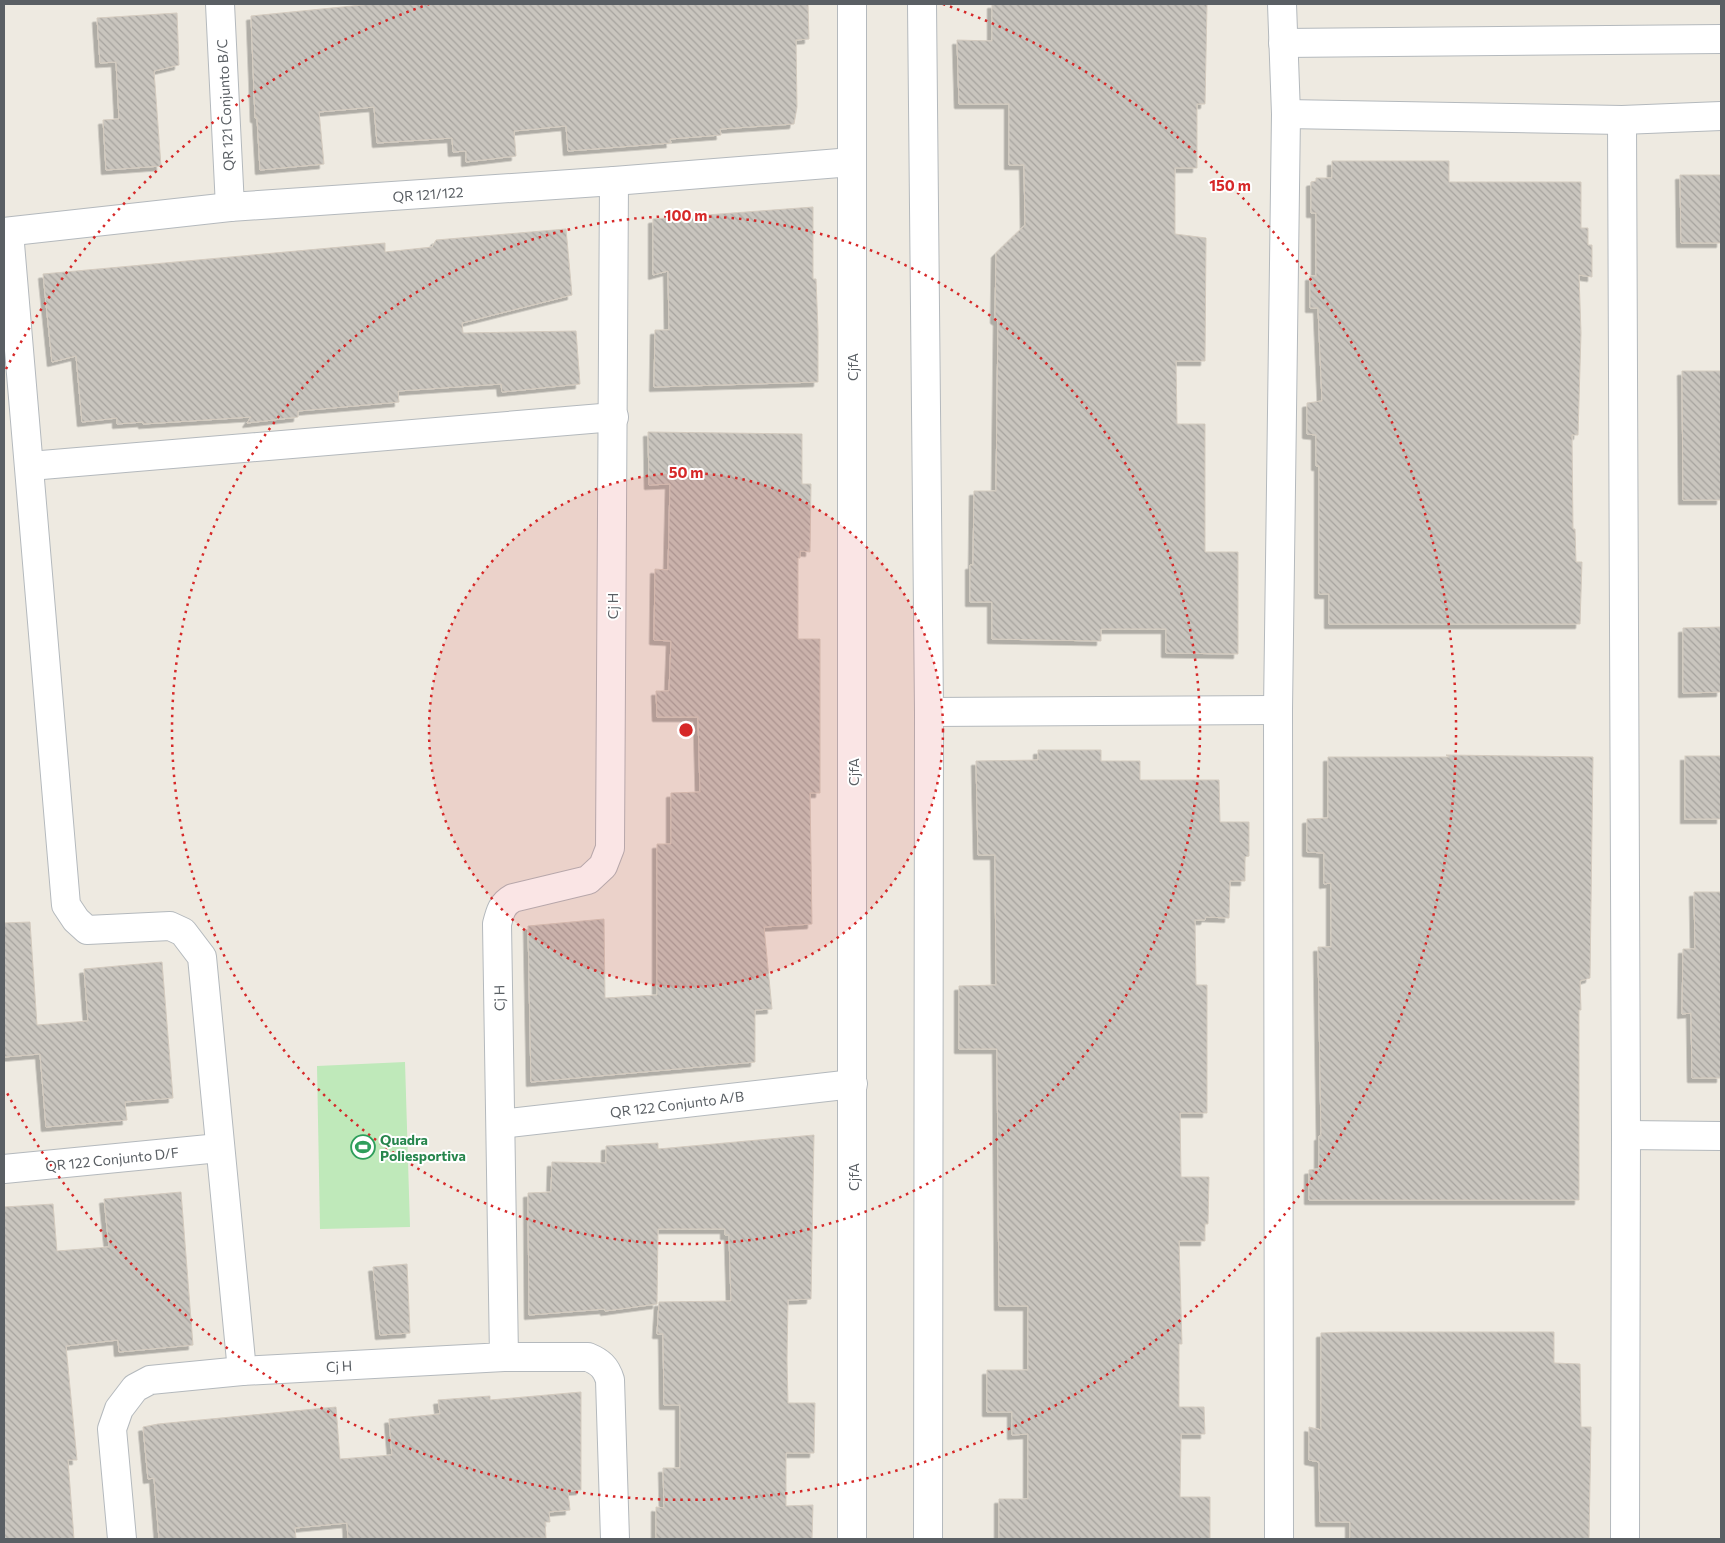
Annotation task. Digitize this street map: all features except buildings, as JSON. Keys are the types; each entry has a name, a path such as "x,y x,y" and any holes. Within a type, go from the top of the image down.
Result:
{"street":[{"name":"QR 121 Conjunto B/C","path":"220,4 230,207"},
{"name":"CjfA","path":"852,4 852,1539"},
{"path":"922,4 929,712 928,1539"},
{"path":"1279,1539 1278,710 1286,114 1282,4"},
{"path":"1283,43 1721,39"},
{"path":"1286,114 1622,120 1721,116"},
{"path":"1622,120 1626,1135 1625,1539"},
{"name":"QR 121/122","path":"6,232 230,207 614,181 852,162"},
{"name":"Cj H","path":"122,1539 112,1429 119,1409 135,1388 150,1380 242,1371 504,1357 497,924 500,910 506,902 513,898 588,880 602,866 610,848 614,181"},
{"path":"6,232 30,466 66,905 76,920 87,930 170,926 182,932 202,957 242,1371"},
{"path":"30,466 614,418"},
{"path":"929,712 1278,710"},
{"name":"QR 122 Conjunto A/B","path":"501,1124 853,1084"},
{"path":"1626,1135 1721,1136"},
{"name":"QR 122 Conjunto D/F","path":"4,1169 220,1148"},
{"path":"504,1357 588,1357 598,1362 607,1370 610,1380 615,1539"}],"green space":[{"name":"Quadra Poliesportiva","path":"405,1062 410,1227 320,1229 317,1066"}],"place":[{"name":"Quadra Poliesportiva","path":"363,1147"}]}
